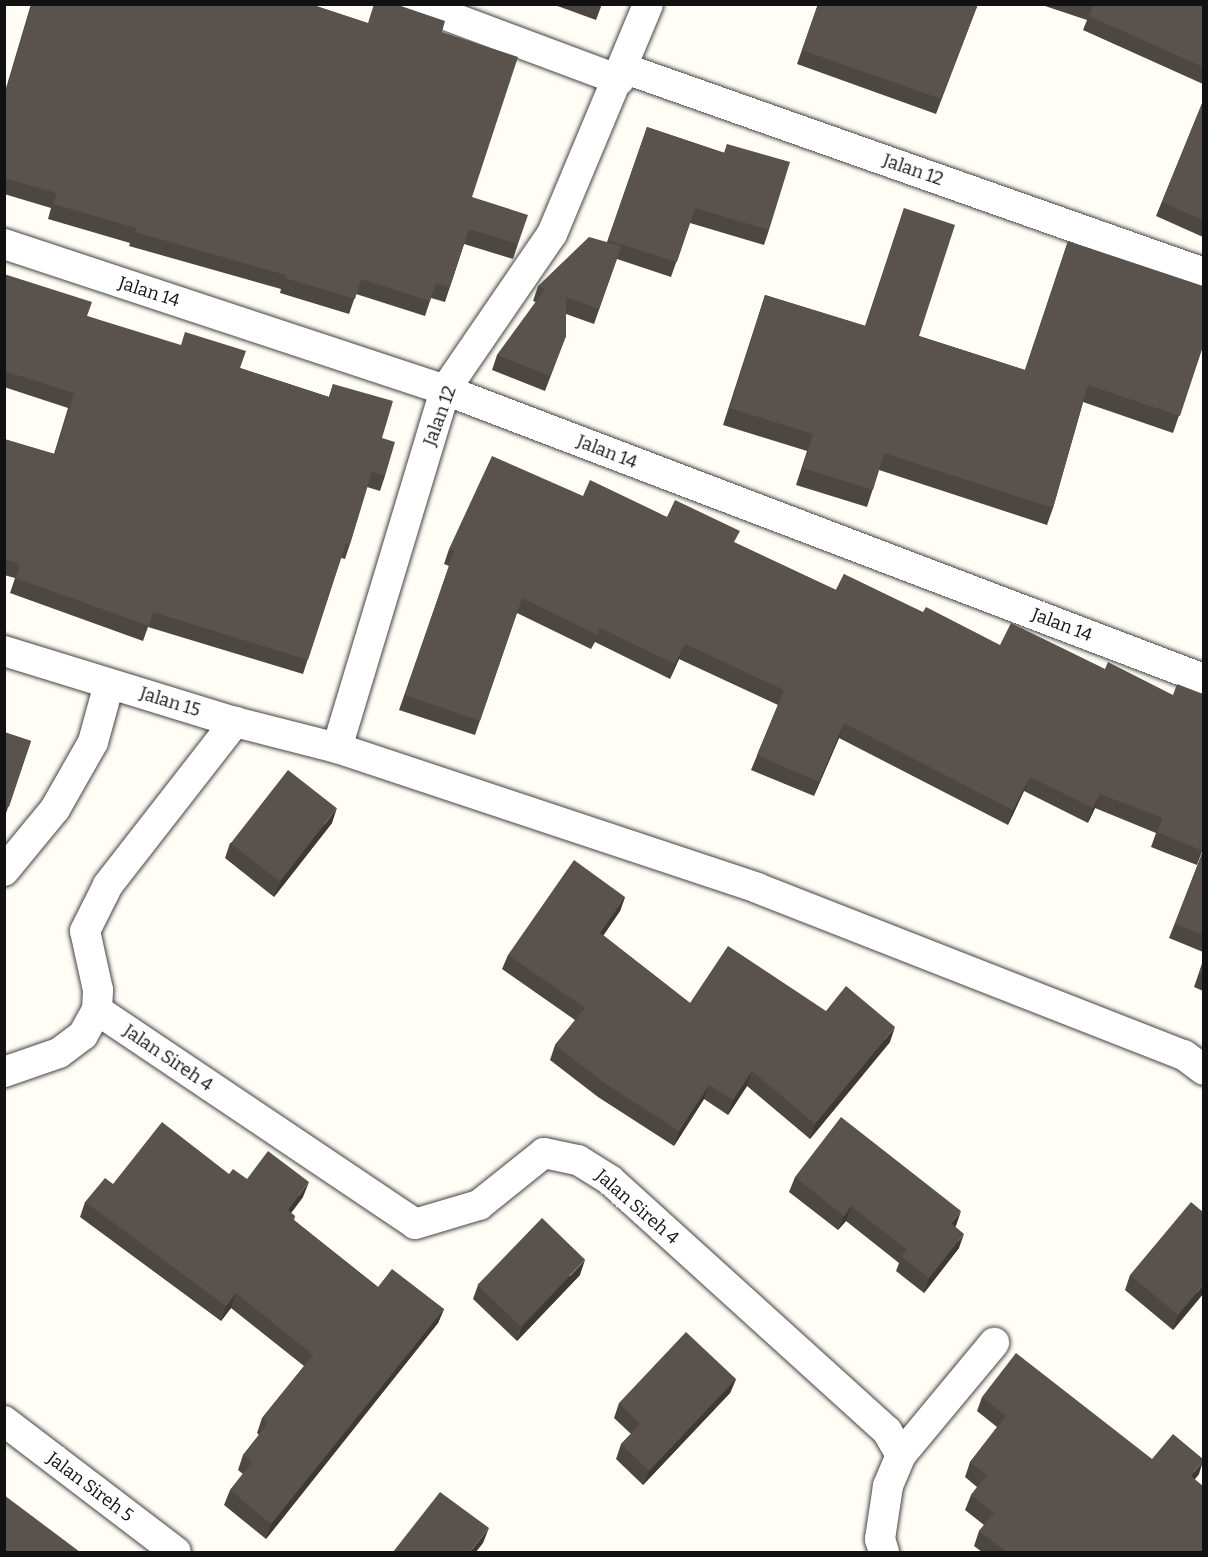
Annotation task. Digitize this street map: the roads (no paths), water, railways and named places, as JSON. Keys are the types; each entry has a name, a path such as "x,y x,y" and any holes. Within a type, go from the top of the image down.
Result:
{"street":[{"name":"Jalan 12","path":"416,4 1203,273"},
{"name":"Jalan 12","path":"337,748 445,390 552,234 621,74 648,4"},
{"name":"Jalan 14","path":"4,244 445,390 1203,680"},
{"name":"Jalan 15","path":"4,651 235,722 337,748 757,888 1184,1055 1203,1070"},
{"path":"5,869 55,809 93,742 110,684"},
{"path":"4,1072 59,1053 83,1035 97,1010 98,990 85,931 108,885 235,722"},
{"name":"Jalan Sireh 4","path":"97,1010 415,1224 479,1205 544,1153 579,1160 610,1180 886,1431 901,1455"},
{"path":"884,1552 880,1539 888,1486 901,1455 994,1343"},
{"name":"Jalan Sireh 5","path":"4,1421 176,1552"}]}
